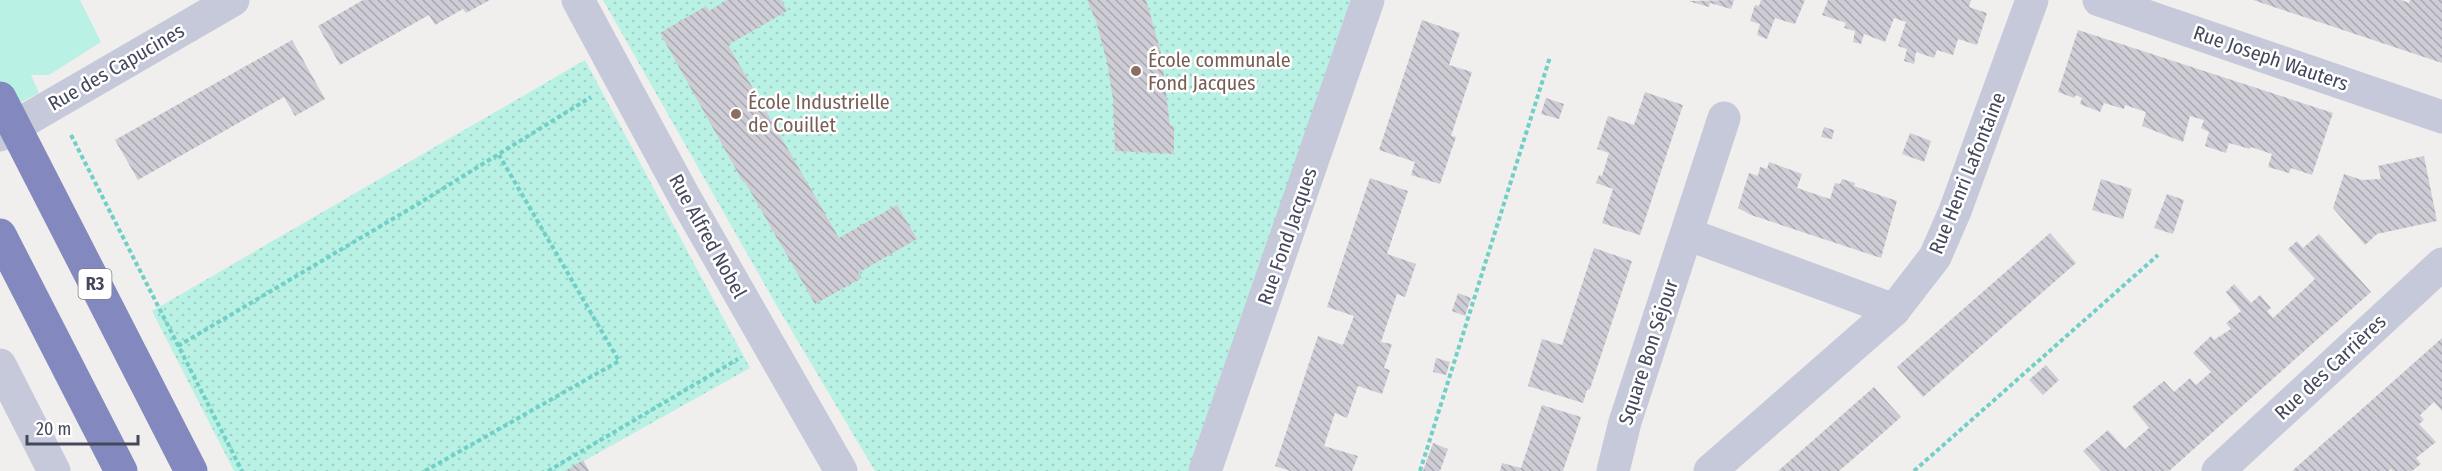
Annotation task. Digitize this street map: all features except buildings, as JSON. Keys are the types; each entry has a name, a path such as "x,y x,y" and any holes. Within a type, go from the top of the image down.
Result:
{"highway":[{"name":"R3","path":"0,98 190,470"},
{"path":"0,235 121,471"}],"street":[{"name":"Rue des Capucines","path":"0,135 233,0"},
{"name":"Rue Alfred Nobel","path":"578,0 841,471"},
{"name":"Rue Fond Jacques","path":"1205,471 1368,0"},
{"name":"Rue Henri Lafontaine","path":"1710,471 1894,310 1935,258 1955,211 2032,0"},
{"name":"Rue Joseph Wauters","path":"2099,0 2442,117"},
{"name":"Square Bon Séjour","path":"1613,471 1625,422 1724,118"},
{"path":"1687,234 1894,310"},
{"name":"Rue des Carrières","path":"2218,471 2442,264"},
{"path":"0,365 54,471"}],"path":[{"path":"1420,471 1550,57"},
{"path":"178,346 621,79"},
{"path":"55,103 242,471"},
{"path":"425,471 619,362 498,155"},
{"path":"1914,471 2158,255"},
{"path":"548,471 767,342"}],"green space":[{"path":"0,0 80,0 101,42 49,75 31,75 39,93 0,113"},
{"path":"603,0 1354,0 1191,471 875,471 774,301"},
{"path":"585,60 750,368 566,471 234,471 152,311"}],"place":[{"name":"École communale Fond Jacques","path":"1136,71"},
{"name":"École Industrielle de Couillet","path":"736,114"}]}
